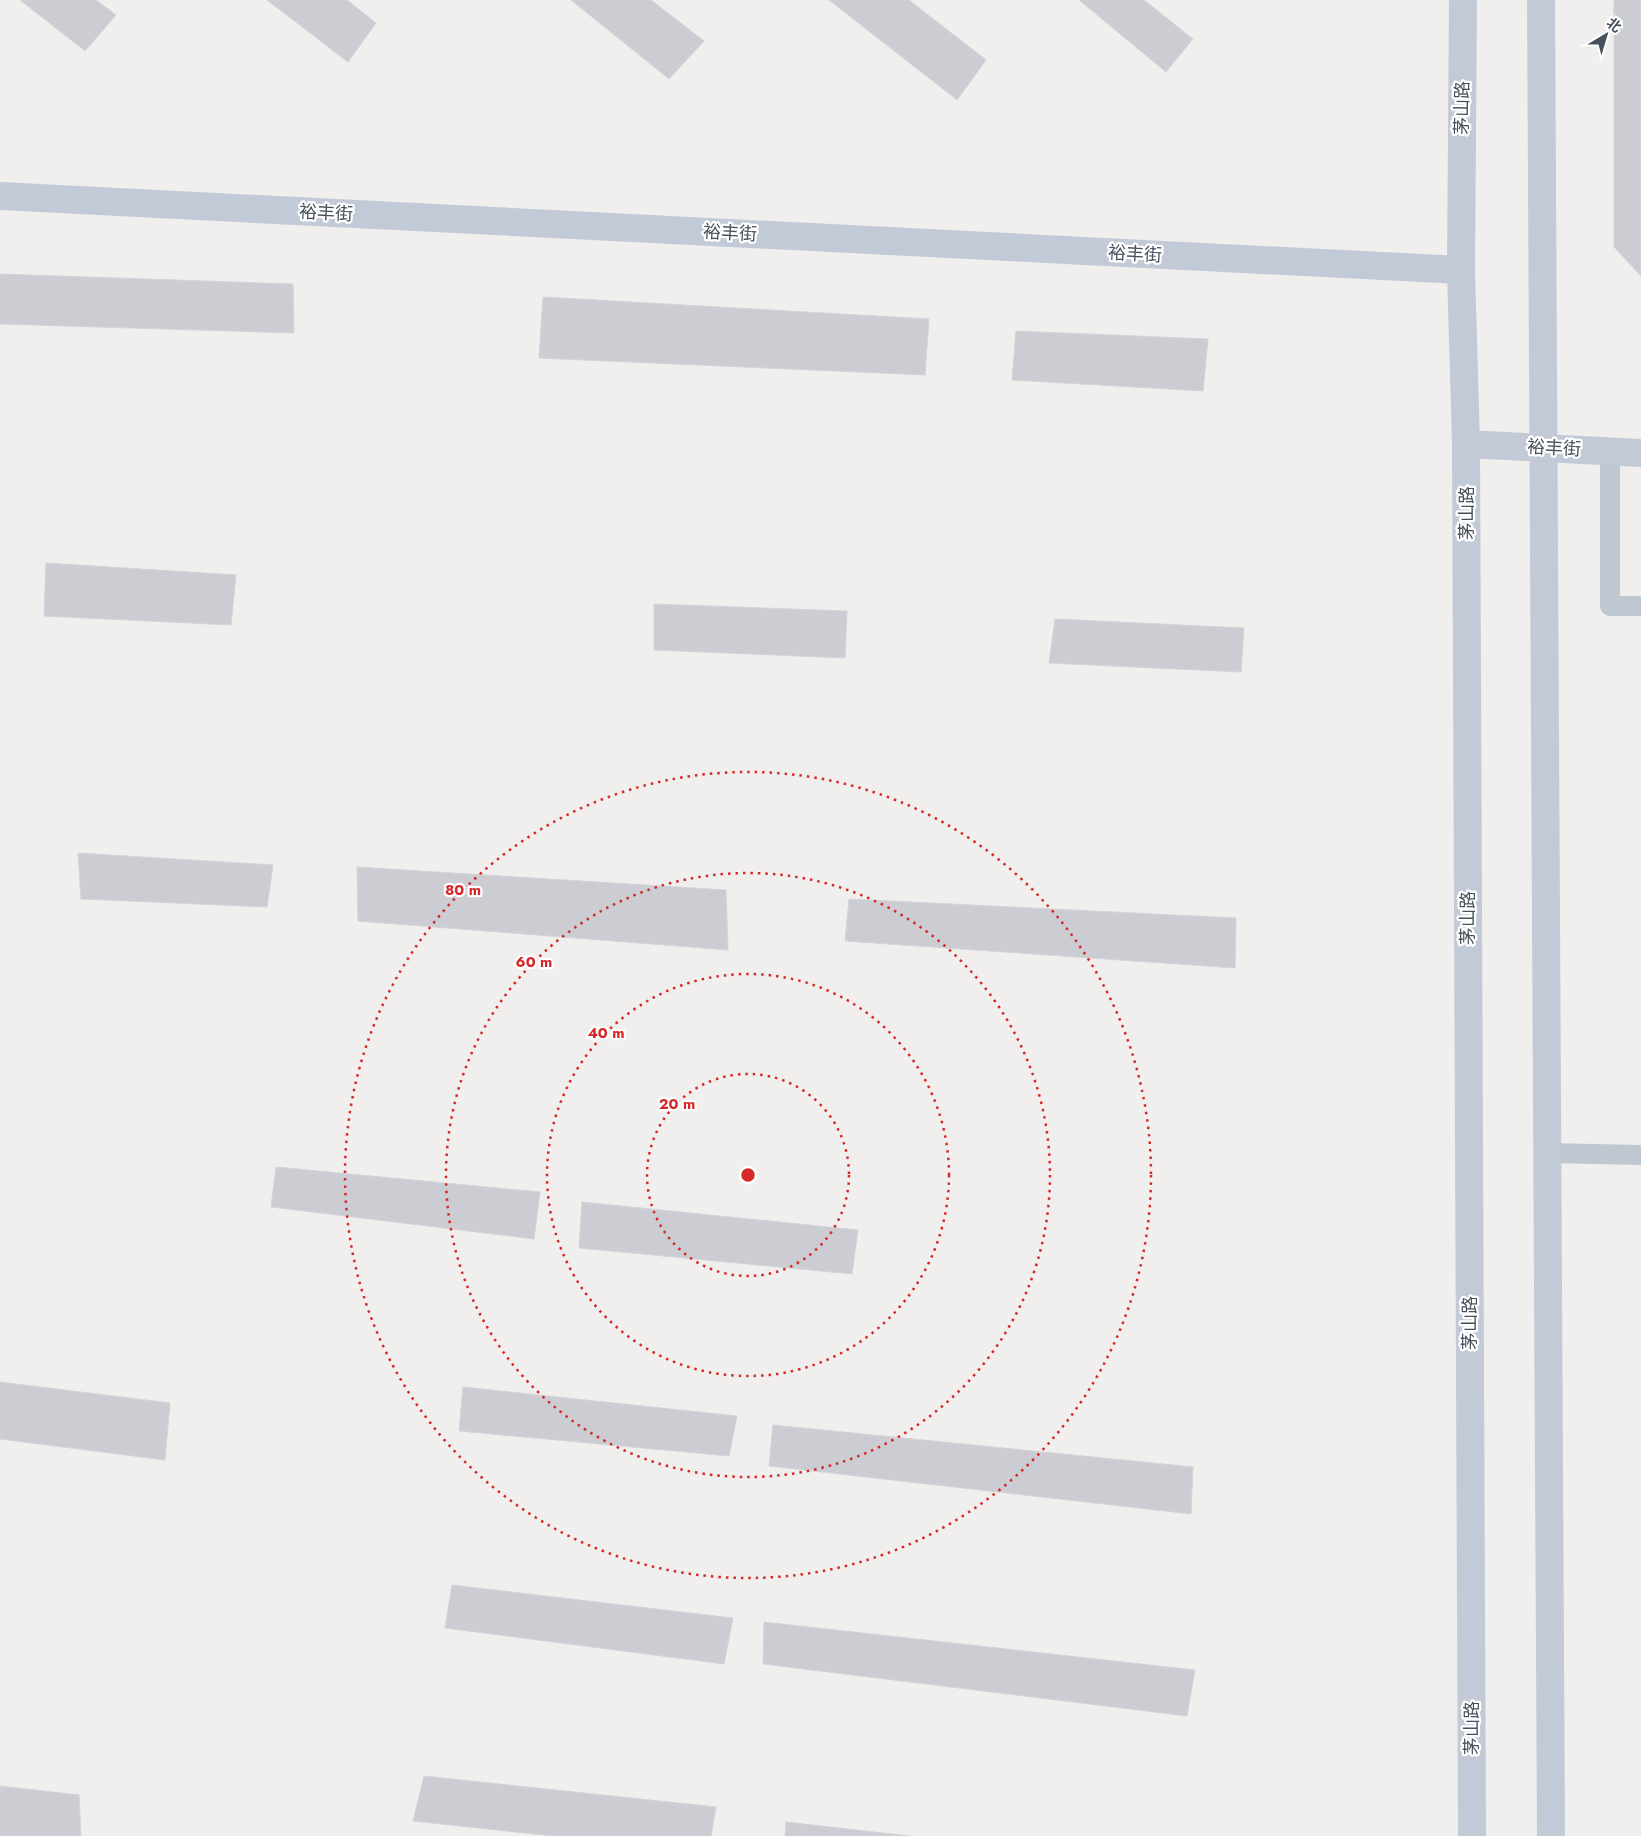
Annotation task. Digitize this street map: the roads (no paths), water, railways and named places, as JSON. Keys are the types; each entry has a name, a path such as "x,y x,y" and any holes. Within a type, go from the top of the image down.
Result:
{"main road":[{"name":"茅山路","path":"1464,0 1461,270 1466,444 1472,1836"},
{"path":"1541,0 1551,1836"},
{"name":"裕丰街","path":"0,196 1461,270"},
{"name":"裕丰街","path":"1466,444 1641,453"}],"lane":[{"path":"1610,451 1610,606 1641,606"},
{"path":"1547,1154 1641,1155"}]}
